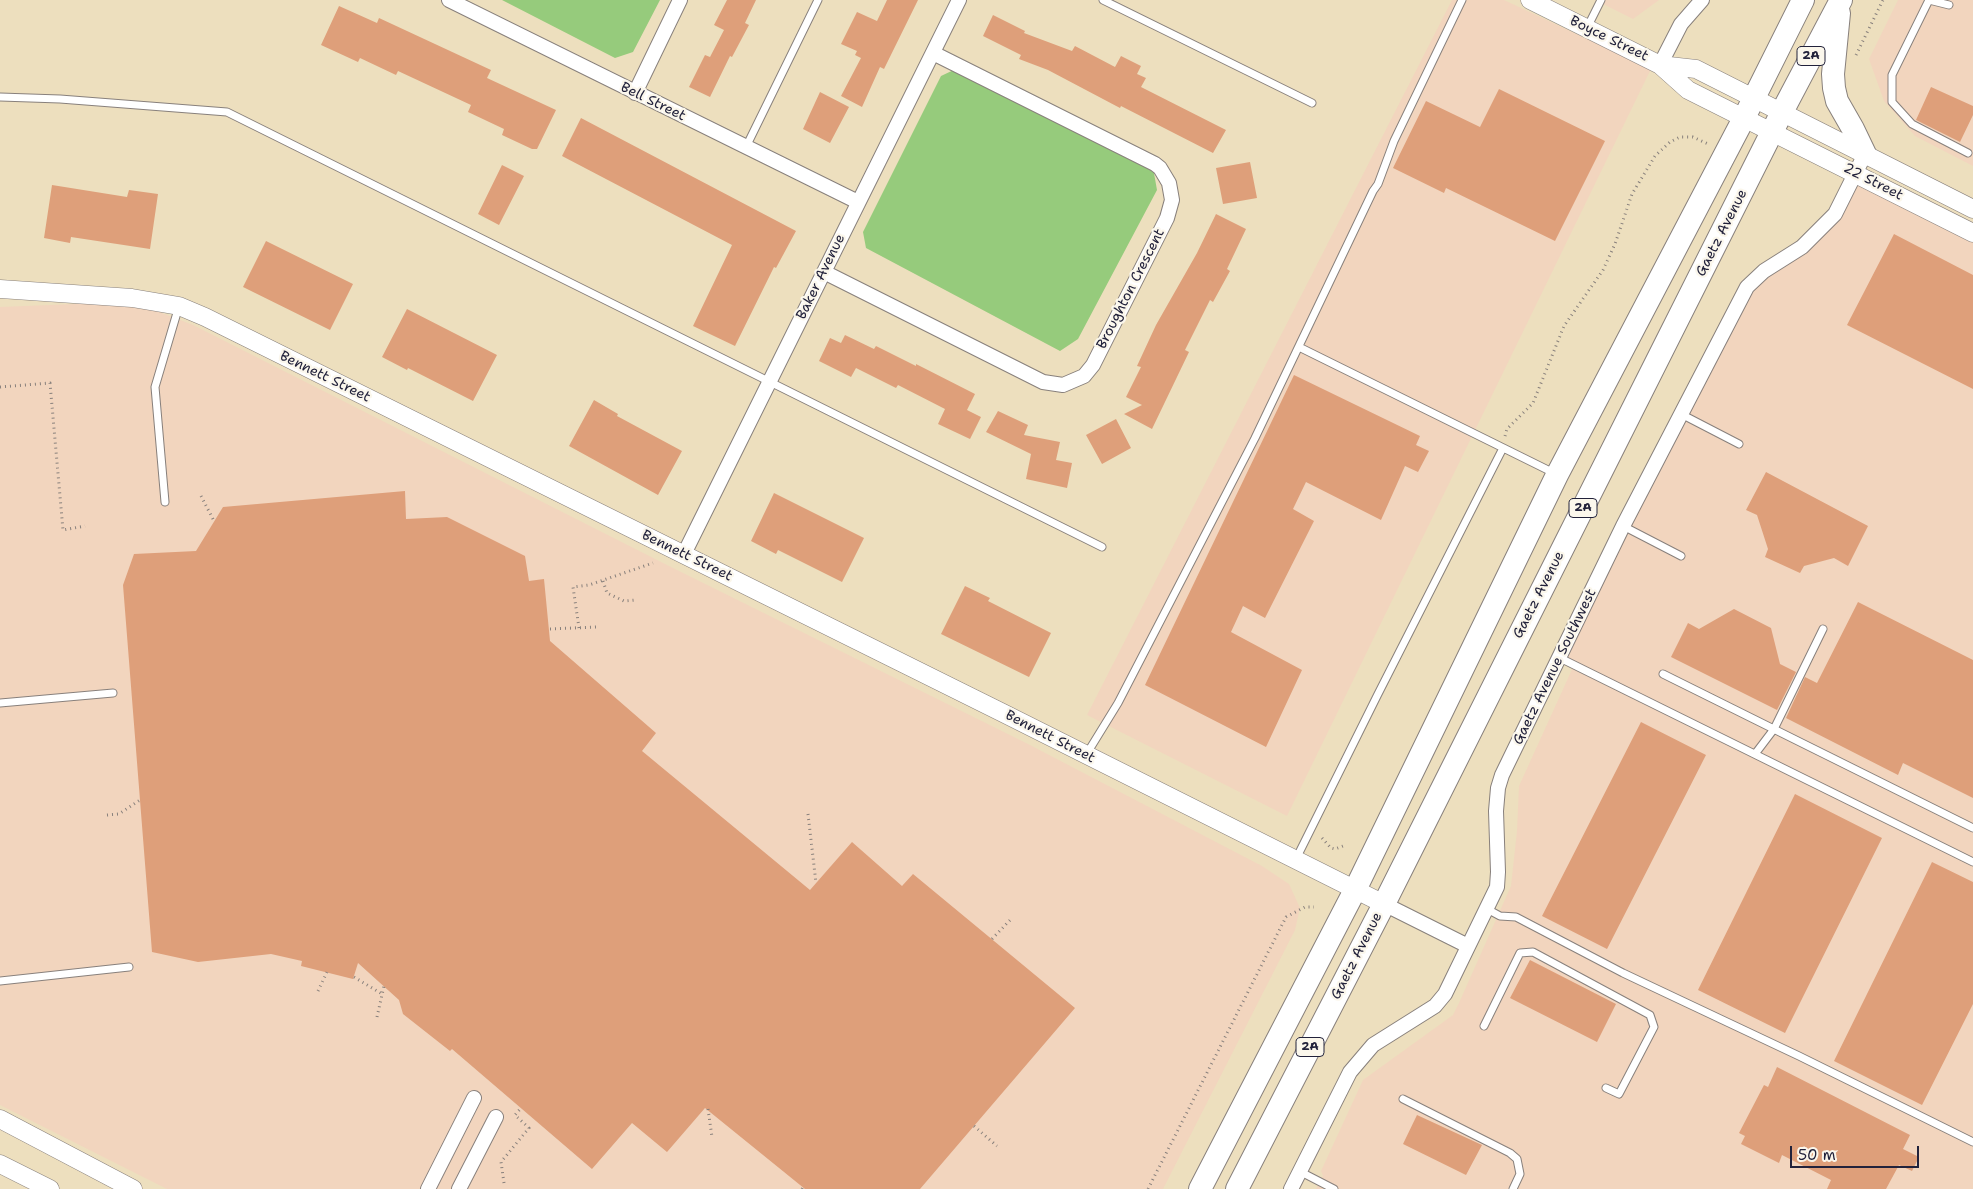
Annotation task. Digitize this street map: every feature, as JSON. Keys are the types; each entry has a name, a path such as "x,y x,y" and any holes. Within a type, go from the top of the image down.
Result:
{"main road":[{"name":"2A","path":"1200,1189 1356,890 1557,475 1744,118 1803,0"},
{"name":"Gaetz Avenue","path":"1237,1189 1384,904 1782,112 1841,0"},
{"path":"1841,0 1833,74 1834,88 1837,101 1854,129 1860,163"}],"street":[{"path":"635,93 680,0"},
{"name":"Baker Avenue","path":"684,554 959,0"},
{"name":"Boyce Street","path":"1530,0 1660,65 1688,90 1772,132"},
{"path":"1660,65 1681,24 1693,8 1702,0"},
{"name":"Bell Street","path":"454,1 635,93 858,202"},
{"name":"Broughton Crescent","path":"824,272 1043,382 1063,385 1084,376 1093,365 1167,218 1172,200 1169,183 1160,168 1155,164 933,52"},
{"name":"Boyce Street","path":"1660,65 1696,69 1782,112"},
{"name":"22 Street","path":"1782,112 1973,233"},
{"name":"22 Street","path":"1772,132 1860,163 1973,209"},
{"name":"Gaetz Avenue Southwest","path":"1292,1189 1350,1072 1373,1045 1440,1001 1487,909 1498,882 1496,811 1498,788 1508,762 1623,526 1747,288 1764,271 1802,247 1835,214 1860,163"},
{"name":"Bennett Street","path":"0,289 132,298 179,306 205,317 1384,904"},
{"path":"1384,904 1468,946"},
{"path":"428,1189 474,1098"},
{"path":"459,1189 496,1117"},
{"path":"0,1120 133,1189"},
{"path":"0,1164 50,1189"}],"lane":[{"path":"746,147 818,0"},
{"path":"1103,0 1312,103"},
{"path":"1085,755 1118,703 1255,438 1372,191 1378,184 1394,141 1462,0"},
{"path":"1586,28 1601,0"},
{"path":"1949,5 1929,0 1892,75 1892,102 1912,124 1968,153"},
{"path":"0,97 60,99 227,112 1102,547"},
{"path":"165,502 155,387 179,306"},
{"path":"1299,347 1557,475"},
{"path":"1681,414 1739,444"},
{"path":"1296,859 1503,448"},
{"path":"1623,526 1681,556"},
{"path":"1755,754 1774,729 1823,629"},
{"path":"1560,658 1973,862"},
{"path":"1663,674 1973,828"},
{"path":"0,703 112,693"},
{"path":"1487,909 1500,916 1516,917 1623,973 1799,1056 1973,1142"},
{"path":"1484,1026 1520,953 1533,952 1650,1015 1654,1027 1619,1094 1606,1088"},
{"path":"0,981 129,967"},
{"path":"1403,1099 1510,1152 1517,1159 1520,1174 1513,1189"},
{"path":"1299,1172 1334,1189"}],"path":[{"path":"1855,58 1883,0"},
{"path":"1503,448 1507,429 1525,412 1538,394 1555,345 1569,317 1603,270 1615,244 1632,194 1655,156 1670,142 1680,137 1693,137 1711,146"},
{"path":"0,387 50,384 63,530 85,526"},
{"path":"201,496 214,521"},
{"path":"579,628 573,587 603,581 653,563"},
{"path":"603,581 607,593 624,601 636,600"},
{"path":"550,629 596,627"},
{"path":"107,816 120,814 140,800"},
{"path":"808,814 816,882"},
{"path":"1322,838 1331,848 1343,846"},
{"path":"1148,1189 1286,917 1305,907 1314,907"},
{"path":"992,939 1012,918"},
{"path":"318,991 327,972"},
{"path":"354,977 382,994"},
{"path":"376,1017 384,986"},
{"path":"504,1183 501,1162 529,1128 515,1116 521,1108"},
{"path":"708,1109 712,1138"},
{"path":"974,1126 997,1146"}],"shaded area":[{"path":"1452,0 1504,0 1651,69 1287,816 1087,715"},
{"path":"1595,0 1659,0 1633,19"},
{"path":"1898,0 1973,0 1973,166 1915,136 1884,101 1869,59"},
{"path":"1856,173 1973,233 1973,1189 1316,1189 1323,1176 1321,1171 1363,1080 1453,1015 1459,1003 1511,886 1517,831 1519,786 1574,665 1560,658 1747,287 1835,214"},
{"path":"101,303 154,310 193,325 669,566 1028,744 1262,866 1289,884 1300,908 1295,930 1163,1189 167,1189 0,1105 0,307"}],"green space":[{"path":"502,0 660,0 633,52 615,58"},
{"path":"960,67 1152,162 1157,190 1078,339 1060,351 866,248 863,232 941,76"}],"building":[{"path":"727,0 756,0 745,23 749,25 732,57 730,56 710,97 689,87 705,55 710,57 724,30 714,25"},
{"path":"887,0 918,0 884,69 880,67 862,107 841,96 861,58 855,55 857,51 841,44 857,12 877,21"},
{"path":"339,6 377,23 379,18 491,70 487,78 556,110 537,149 532,149 502,135 504,129 468,112 471,105 398,71 396,75 360,58 358,62 321,45"},
{"path":"993,15 1025,31 1024,33 1072,51 1075,46 1115,67 1121,56 1141,66 1137,74 1146,78 1141,87 1226,130 1213,153 1121,106 1120,108 1048,70 1019,59 1021,55 983,36"},
{"path":"1931,87 1973,106 1973,115 1960,142 1916,120"},
{"path":"1499,89 1605,141 1555,241 1446,188 1444,193 1393,168 1426,101 1480,127"},
{"path":"820,92 849,107 830,143 803,129"},
{"path":"581,118 796,231 776,268 774,267 735,346 693,326 732,245 562,156"},
{"path":"1250,162 1257,198 1223,204 1216,168"},
{"path":"502,165 524,176 499,225 478,214"},
{"path":"52,185 127,197 129,190 158,194 150,249 71,237 70,243 44,238"},
{"path":"1216,214 1246,229 1227,269 1230,271 1213,302 1210,300 1185,350 1189,352 1152,429 1124,414 1142,405 1126,397 1141,367 1137,366 1156,325 1197,253"},
{"path":"1894,234 1973,275 1973,389 1847,325"},
{"path":"266,241 353,284 330,330 243,287"},
{"path":"407,309 497,355 473,401 382,357"},
{"path":"845,335 874,349 876,346 916,366 916,364 975,394 967,410 981,417 970,439 938,424 945,409 898,385 896,388 856,368 851,377 819,361 830,338 841,343"},
{"path":"1294,375 1420,436 1416,445 1429,451 1418,472 1405,466 1381,520 1306,482 1293,509 1314,521 1265,618 1243,606 1231,632 1302,670 1266,747 1145,685"},
{"path":"594,400 618,414 617,416 682,451 658,495 569,446"},
{"path":"998,411 1028,425 1024,435 1060,442 1056,460 1072,463 1067,488 1026,479 1031,454 986,432"},
{"path":"1116,419 1131,448 1102,464 1086,435"},
{"path":"1766,472 1868,526 1848,566 1834,558 1804,566 1800,573 1765,557 1768,549 1757,515 1746,510"},
{"path":"405,491 406,519 447,517 525,556 529,581 544,579 550,641 656,733 642,751 810,890 852,842 902,886 913,874 1075,1008 920,1189 805,1189 705,1108 667,1152 632,1123 592,1169 452,1049 450,1051 403,1014 399,1000 358,963 353,979 301,966 302,961 271,954 198,962 152,952 123,585 134,554 196,551 223,507"},
{"path":"774,493 864,538 842,582 778,550 776,554 751,541"},
{"path":"965,586 990,598 988,601 1051,633 1029,677 941,634"},
{"path":"1858,602 1973,660 1973,798 1903,763 1898,775 1786,718 1805,677 1817,683"},
{"path":"1734,609 1771,628 1780,664 1796,672 1777,710 1671,657 1688,623 1699,629"},
{"path":"1641,722 1706,755 1607,949 1542,916"},
{"path":"1795,794 1882,838 1785,1033 1698,990"},
{"path":"1932,862 1973,882 1973,1004 1922,1105 1834,1061"},
{"path":"1530,960 1616,1004 1597,1042 1510,998"},
{"path":"1777,1067 1910,1135 1903,1149 1919,1157 1912,1171 1899,1165 1886,1189 1827,1189 1831,1180 1782,1155 1779,1163 1741,1144 1745,1136 1739,1133 1764,1085 1768,1087"},
{"path":"1417,1115 1482,1145 1466,1175 1403,1144"}]}
